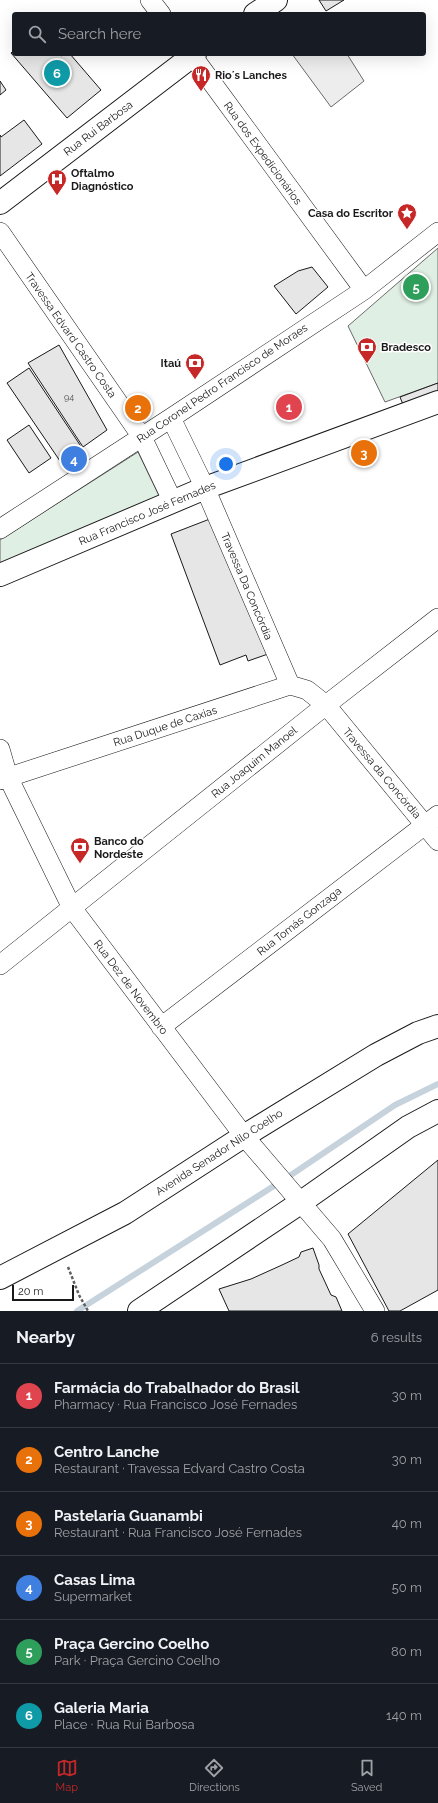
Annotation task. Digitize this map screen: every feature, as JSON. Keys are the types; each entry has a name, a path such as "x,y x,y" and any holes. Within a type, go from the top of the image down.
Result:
{"main road":[{"path":"258,12 276,0"},
{"name":"Rua Rui Barbosa","path":"0,203 192,56"},
{"name":"Rua Francisco José Fernades","path":"0,575 205,488 438,402"},
{"name":"Avenida Senador Nilo Coelho","path":"0,1278 125,1213 244,1136 376,1055 418,1033 438,1026"},
{"path":"139,1311 295,1197 408,1127 438,1111"}],"street":[{"path":"150,0 159,12"},
{"name":"Rua dos Expedicionários","path":"194,56 364,290"},
{"name":"Travessa Edvard Castro Costa","path":"0,232 142,437 173,502"},
{"name":"Rua Coronel Pedro Francisco de Moraes","path":"0,528 142,437 364,290 438,232"},
{"name":"Travessa Da Concórdia","path":"171,418 205,488 290,685"},
{"name":"Rua Joaquim Manoel","path":"0,965 326,705 438,618"},
{"path":"290,685 307,690 326,705"},
{"name":"Rua Duque de Caxias","path":"4,779 290,685"},
{"name":"Travessa da Concórdia","path":"326,705 432,820 438,841"},
{"name":"Rua Dez de Novembro","path":"0,749 4,779 72,908 258,1154 332,1239 375,1311"},
{"name":"Rua Tomás Gonzaga","path":"161,1027 432,820"}],"path":[{"path":"61,1246 79,1295 88,1311"}],"green space":[{"path":"438,248 438,383 385,402 348,326"},
{"path":"138,452 160,498 0,568 0,540"}],"shaded area":[{"path":"293,56 348,56 364,81 331,107"}],"building":[{"path":"319,0 344,0 326,11"},
{"path":"14,56 72,56 101,90 67,118"},
{"path":"0,81 6,90 0,95"},
{"path":"24,120 42,144 0,176 0,135 1,137"},
{"path":"312,267 328,287 296,314 274,286 298,271"},
{"path":"59,345 107,430 83,447 28,363"},
{"path":"29,368 82,448 60,461 7,383"},
{"path":"438,383 438,394 404,407 400,397"},
{"path":"29,425 51,458 29,473 7,440"},
{"path":"215,517 268,654 248,661 246,655 220,665 171,534"},
{"path":"438,1160 438,1290 400,1311 389,1311 348,1234"},
{"path":"313,1248 319,1269 331,1295 336,1297 342,1311 229,1311 219,1289 251,1279 299,1257 301,1252"}],"waterway":[{"path":"77,1311 288,1177 395,1105 438,1084"}],"place":[{"name":"Galeria Maria","path":"57,73"},
{"name":"Rio´s Lanches","path":"201,92"},
{"name":"Oftalmo Diagnóstico","path":"57,196"},
{"name":"Casa do Escritor","path":"407,230"},
{"name":"Praça Gercino Coelho","path":"416,287"},
{"name":"Bradesco","path":"367,364"},
{"name":"Itaú","path":"195,380"},
{"name":"Farmácia do Trabalhador do Brasil","path":"289,407"},
{"name":"Centro Lanche","path":"138,408"},
{"name":"Pastelaria Guanambi","path":"364,453"},
{"name":"Casas Lima","path":"74,459"},
{"name":"Banco do Nordeste","path":"80,864"}]}
